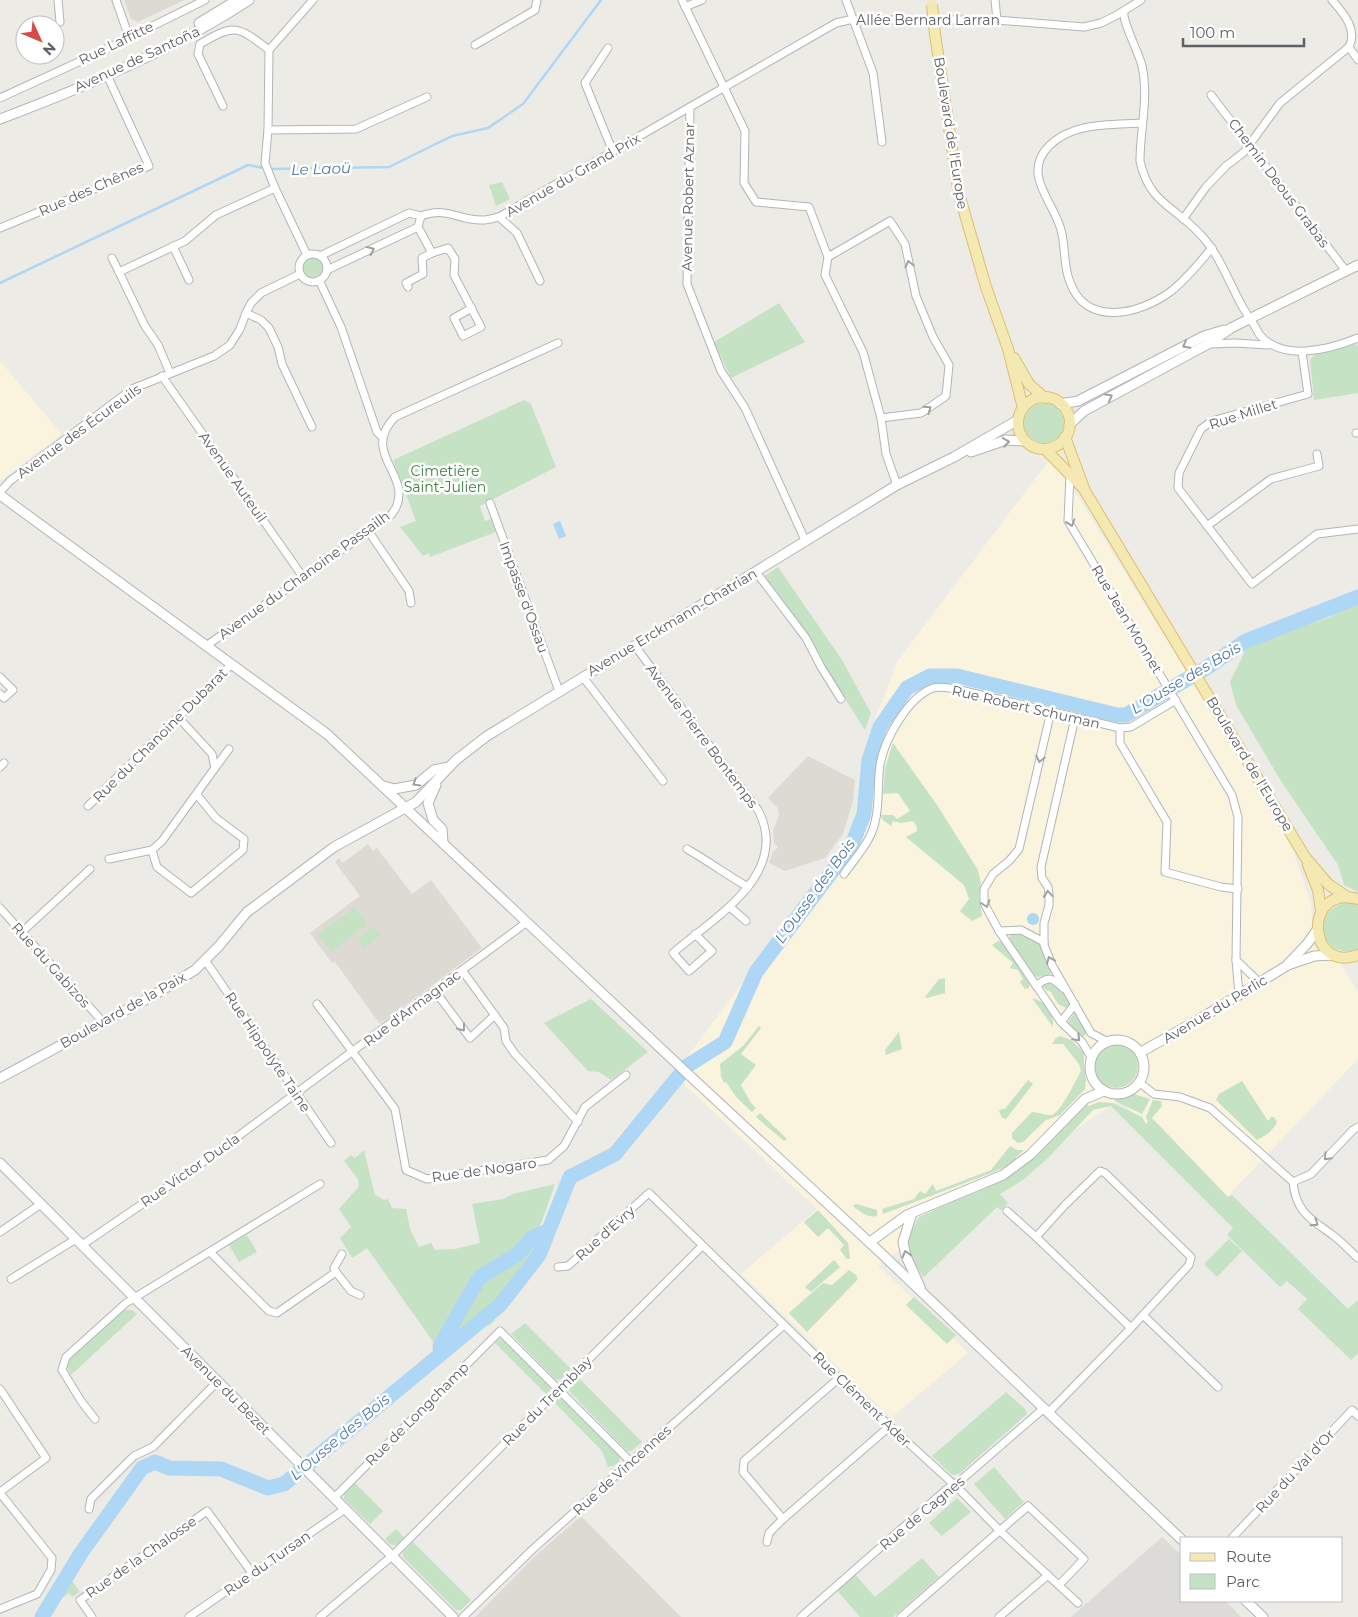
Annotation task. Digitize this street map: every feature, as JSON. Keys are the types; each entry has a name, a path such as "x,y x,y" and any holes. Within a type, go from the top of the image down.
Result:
{"main road":[{"name":"Avenue de Santoña","path":"22,111 184,32 237,0"},
{"name":"Avenue de Santoña","path":"0,119 107,75 187,37 249,0"},
{"name":"Boulevard de l'Europe","path":"932,3 959,194 986,287 1008,349 1023,408"},
{"path":"1069,425 1066,410 1053,400 1045,398 1029,402 1023,408 1018,420 1018,427 1025,441 1034,447 1045,449 1060,443 1065,437 1069,425 1084,411 1208,344 1231,328 1358,265"},
{"path":"1060,404 1078,401 1204,336 1231,328"},
{"name":"Boulevard de l'Europe","path":"1008,349 1029,384 1045,398"},
{"name":"Avenue Erckmann-Chatrian","path":"406,808 416,802 449,767 487,736 897,485 954,457 1018,420"},
{"name":"Boulevard de l'Europe","path":"1065,437 1086,490 1306,857 1328,884 1347,897"},
{"name":"Avenue Erckmann-Chatrian","path":"954,457 1006,440 1025,441"},
{"name":"Boulevard de l'Europe","path":"1045,449 1086,490"},
{"path":"0,494 327,734 689,1075 870,1242 1180,1538"},
{"path":"381,785 394,789 405,788 416,785 434,770 449,767"},
{"path":"440,778 428,803 433,820 442,830 443,843"},
{"name":"Boulevard de la Paix","path":"0,1078 154,996 195,970 219,946 246,912 270,893 334,846 406,808"},
{"name":"Boulevard de l'Europe","path":"1306,857 1318,890 1321,911"},
{"path":"1358,899 1347,897 1337,899 1328,904 1321,911 1317,930 1322,945 1334,955 1347,958 1358,965"},
{"name":"Avenue du Perlic","path":"1288,965 1317,930"},
{"name":"Avenue du Perlic","path":"1141,1052 1288,965 1314,956 1334,955"},
{"path":"1347,958 1358,955"},
{"path":"1122,1039 1141,1052 1145,1068 1140,1083 1134,1088 1119,1094 1104,1091 1097,1086 1090,1072 1091,1058 1095,1051 1106,1041 1122,1039"},
{"path":"1085,1099 1093,1079"},
{"path":"870,1242 912,1213 1003,1174 1030,1154 1085,1099 1104,1091"},
{"name":"Avenue du Bezet","path":"0,1163 453,1617"},
{"path":"912,1213 903,1242 906,1256 924,1294"},
{"path":"1247,1602 1263,1617"}],"street":[{"path":"58,0 59,15"},
{"path":"116,0 129,37"},
{"name":"Rue Laffitte","path":"0,98 96,54 205,0"},
{"path":"307,255 274,188 265,163 268,130 269,50 313,0"},
{"path":"475,45 535,10 537,0"},
{"path":"702,0 683,3 725,86 745,131 744,183 756,202 809,207 828,257 826,275 863,352 881,418 886,454 897,485"},
{"path":"846,0 873,73 882,142"},
{"path":"995,0 997,20"},
{"name":"Allée Bernard Larran","path":"725,86 836,24 853,20 997,20 1084,27 1101,23 1124,12 1141,0"},
{"path":"1183,219 1206,187 1226,166 1244,152 1280,103 1349,47 1352,41 1350,25 1347,18 1332,0"},
{"path":"1124,12 1125,23 1138,52 1145,81 1146,96 1140,150 1142,172 1157,198 1199,232 1212,248 1249,319 1256,327 1258,334 1270,345"},
{"path":"223,106 198,54 200,44 222,31 234,28 250,35 269,50"},
{"path":"1349,47 1358,60"},
{"path":"608,48 585,84 613,152"},
{"name":"Rue des Chênes","path":"0,228 149,166 107,75"},
{"name":"Avenue Robert Aznar","path":"725,86 690,107 688,284 721,372 745,408 805,540"},
{"name":"Chemin Deous Grabas","path":"1211,95 1346,271"},
{"path":"268,130 356,129 427,96"},
{"name":"Avenue du Grand Prix","path":"320,256 409,213 420,216 431,212 446,212 484,220 499,217 690,107"},
{"path":"1142,123 1095,125 1076,130 1060,137 1048,147 1042,156 1038,168 1039,180 1061,229 1068,275 1077,295 1086,304 1098,310 1114,313 1132,310 1170,292 1185,279 1212,248"},
{"path":"118,272 185,240 216,215 274,188"},
{"path":"420,216 418,227 432,253"},
{"path":"499,217 517,233 540,281"},
{"path":"828,257 890,221 905,244 916,296 933,337 949,365 946,396 921,414 881,418"},
{"path":"327,270 418,227"},
{"path":"173,246 189,280"},
{"path":"408,287 406,283 424,274 422,258 448,248 455,259 454,274 472,308"},
{"path":"316,254 320,256 326,262 327,270 323,278 310,282 300,274 299,265 307,255 316,254"},
{"path":"112,258 144,326 158,344 170,373"},
{"name":"Avenue des Écureuils","path":"0,494 10,481 132,389 214,356 230,345 240,329 251,303 261,294 300,274"},
{"name":"Avenue du Chanoine Passailh","path":"206,646 391,515 397,504 398,490 383,448 382,437 377,432 341,327 319,280"},
{"path":"246,313 262,320 269,328 278,347 282,364 312,426"},
{"path":"1208,344 1270,345 1302,352 1358,338"},
{"path":"382,437 387,426 395,417 558,343"},
{"name":"Rue Millet","path":"1302,352 1308,394 1212,422 1201,429 1179,473 1178,488 1252,584 1317,534 1358,529"},
{"name":"Avenue Auteuil","path":"162,376 303,578"},
{"path":"1207,526 1271,479 1319,466 1318,454"},
{"name":"Rue Jean Monnet","path":"1070,475 1068,521 1170,689 1232,795 1235,804 1238,817 1236,960 1239,995"},
{"name":"Impasse d'Ossau","path":"490,503 559,691"},
{"path":"368,532 409,591 411,603"},
{"path":"756,572 806,638 821,668 841,699"},
{"name":"Avenue Pierre Bontemps","path":"635,646 758,810 764,822 767,847 760,870 730,907 695,934 673,953 689,971 712,951 695,934"},
{"name":"Rue du Chanoine Dubarat","path":"88,806 232,664"},
{"path":"0,677 13,690 4,698 0,694"},
{"path":"583,677 663,781"},
{"name":"Rue Robert Schuman","path":"844,874 866,844 875,822 880,764 886,744 902,715 918,697 934,688 956,689 1120,728"},
{"path":"1176,700 1131,726 1120,728 1120,744 1167,822 1165,872 1221,887 1238,889"},
{"path":"1051,712 1018,849 1009,862 993,874 984,889 984,903 999,931 1036,986 1061,1022 1082,1042 1091,1058"},
{"path":"178,716 212,754 215,768"},
{"path":"1075,718 1041,866 1042,878 1048,887 1049,893 1044,923 1044,942 1052,965 1091,1033 1106,1041"},
{"path":"109,858 152,850 162,841 229,749"},
{"path":"152,850 157,867 191,893 243,850 244,839 216,818 197,795"},
{"path":"687,849 748,887"},
{"path":"22,932 90,869"},
{"path":"730,907 746,921"},
{"name":"Rue du Gabizos","path":"0,908 103,1022"},
{"name":"Rue d'Armagnac","path":"296,1093 527,922"},
{"path":"999,931 1021,930 1044,942"},
{"name":"Rue Hippolyte Taine","path":"205,960 331,1143"},
{"path":"1236,960 1259,982"},
{"path":"462,970 504,1028 506,1041 578,1122"},
{"path":"1036,986 1043,980 1051,979 1070,995"},
{"path":"435,991 470,1038 495,1015"},
{"name":"Rue de Nogaro","path":"317,1004 395,1109 406,1170 427,1179 548,1160 564,1146 586,1107 626,1075"},
{"path":"1061,1022 1075,1004"},
{"path":"1140,1083 1154,1094 1180,1097 1210,1108 1292,1182 1297,1203 1306,1217 1336,1238 1358,1258"},
{"name":"Rue Victor Ducla","path":"11,1279 79,1242 195,1168 296,1093"},
{"path":"1292,1182 1311,1174 1358,1127"},
{"name":"Rue de Cagnes","path":"801,1617 954,1485 1046,1411 1131,1328 1189,1265 1191,1257 1105,1173 1100,1171 1036,1237"},
{"path":"95,1419 81,1401 62,1370 66,1357 126,1303 320,1184"},
{"name":"Rue Clément Ader","path":"649,1193 839,1378 1078,1603"},
{"name":"Rue d'Evry","path":"558,1267 568,1266 649,1193"},
{"path":"0,1232 41,1204"},
{"path":"1007,1211 1131,1328"},
{"name":"Rue du Tremblay","path":"320,1617 392,1556 702,1246"},
{"path":"210,1252 269,1311 277,1313 336,1272"},
{"path":"342,1254 334,1268 351,1291 360,1295"},
{"path":"1143,1315 1218,1387"},
{"name":"Rue de Vincennes","path":"462,1617 533,1549 784,1325"},
{"name":"Rue de Longchamp","path":"334,1498 500,1331 559,1389"},
{"path":"784,1519 743,1472 744,1462 839,1378"},
{"path":"89,1508 91,1499 134,1456 153,1447 218,1381"},
{"path":"0,1389 46,1458 0,1493 52,1558 51,1570 36,1594 0,1608"},
{"path":"559,1389 631,1462"},
{"name":"Rue du Val d'Or","path":"1233,1537 1352,1410 1358,1416"},
{"path":"767,1542 769,1533 890,1426"},
{"path":"901,1617 1028,1506 1084,1559 1059,1585"},
{"name":"Rue du Tursan","path":"189,1617 345,1509"},
{"name":"Rue de la Chalosse","path":"92,1617 80,1600 207,1511 252,1573"},
{"path":"999,1617 1048,1575"}],"shaded area":[{"path":"124,0 184,0 138,22 131,19"},
{"path":"0,361 62,434 1,480 0,479"},
{"path":"1050,459 1079,498 1289,838 1311,905 1314,947 1341,964 1358,992 1358,1059 1226,1198 1119,1100 878,1265 968,1353 891,1418 741,1274 817,1209 674,1075 851,836 872,728 897,662"},
{"path":"808,756 855,780 853,801 843,834 825,858 785,871 769,863 773,852 778,847 774,843 773,830 779,816 778,808 768,798"},
{"path":"368,844 373,851 377,848 412,894 431,880 482,948 380,1024 335,962 332,963 310,933 360,896 335,862 339,858 343,863"},
{"path":"581,1516 681,1617 475,1617 534,1557"},
{"path":"1162,1537 1180,1554 1180,1602 1227,1602 1241,1617 1071,1617"}],"green space":[{"path":"502,182 510,199 496,206 489,185"},
{"path":"313,258 320,261 323,268 320,275 313,278 306,275 303,268 306,261"},
{"path":"779,303 805,342 731,378 714,342"},
{"path":"1354,344 1358,345 1358,393 1314,400 1310,360 1314,355"},
{"name":"Cimetière Saint-Julien","path":"524,400 531,404 556,467 480,506 485,521 491,519 496,532 430,557 429,553 423,556 400,527 416,521 393,460"},
{"path":"1044,403 1058,409 1064,423 1058,437 1044,443 1030,437 1024,423 1030,409"},
{"path":"778,567 842,660 871,713 865,730 821,661 809,636 763,577"},
{"path":"1358,604 1358,892 1344,885 1338,865 1281,781 1236,705 1230,682 1248,645 1325,619"},
{"path":"893,743 937,805 978,870 981,883 979,897 982,916 972,921 960,911 969,899 964,885 906,837 917,831 913,821 901,823 893,821 891,826 880,815 893,815 897,819 910,811 898,793 883,794 885,768"},
{"path":"1343,903 1358,905 1358,950 1346,951 1336,949 1328,943 1324,935 1323,926 1326,917 1332,909"},
{"path":"355,907 368,924 331,952 318,935"},
{"path":"374,926 381,935 364,948 358,939"},
{"path":"1013,932 1019,932 1040,943 1052,971 1051,974 1035,976 1009,938"},
{"path":"998,941 1003,942 1030,983 1029,988 1025,989 1020,982 1023,979 1018,970 1010,968 1013,963 992,945"},
{"path":"945,978 945,993 925,997 939,979"},
{"path":"1052,982 1071,999 1066,1008 1058,1004 1051,992 1042,985 1043,983"},
{"path":"1032,998 1048,1008 1052,1017 1053,1027"},
{"path":"591,999 648,1052 611,1080 599,1072 588,1071 544,1023"},
{"path":"1076,1011 1087,1033 1083,1037 1067,1023"},
{"path":"759,1026 761,1028 741,1054 756,1065 741,1085 756,1108 752,1112 737,1098 726,1082 724,1083 721,1077 720,1064 743,1046"},
{"path":"899,1032 902,1049 886,1055 885,1050"},
{"path":"1060,1036 1071,1040 1084,1052 1085,1089 1060,1115 1046,1120 1023,1142 1018,1143 1012,1138 1012,1133 1032,1112 1050,1115 1056,1113 1081,1071 1079,1064 1063,1044 1052,1044"},
{"path":"1120,1044 1132,1050 1137,1057 1137,1075 1132,1082 1125,1087 1112,1088 1100,1082 1095,1075 1094,1062 1100,1050 1107,1045"},
{"path":"1028,1080 1033,1084 1006,1119 1002,1118 999,1111 1005,1109"},
{"path":"1242,1081 1268,1121 1271,1117 1274,1117 1277,1122 1268,1133 1257,1140 1216,1100 1219,1094"},
{"path":"1134,1094 1150,1099 1142,1114 1113,1100"},
{"path":"1153,1100 1161,1101 1162,1106 1152,1118 1228,1197 1232,1195 1348,1309 1358,1300 1358,1353 1351,1360 1298,1309 1307,1299 1287,1281 1280,1287 1227,1235 1233,1228 1111,1106 1093,1110 1049,1157 1023,1180 1000,1194 1008,1203 1001,1210 997,1207 924,1277 912,1261 908,1243 917,1219 1005,1179 1026,1164 1086,1104 1089,1106 1099,1102 1113,1103 1142,1117 1146,1124 1148,1122 1146,1117"},
{"path":"760,1113 787,1139 784,1141 756,1117"},
{"path":"1010,1146 1017,1150 1024,1150 1010,1164 994,1172 883,1214 882,1209 914,1199 920,1191 925,1194 933,1184 936,1191 991,1170"},
{"path":"364,1150 375,1195 384,1200 388,1199 392,1208 406,1209 410,1229 419,1247 431,1243 435,1250 455,1249 480,1243 472,1204 503,1199 513,1194 555,1184 532,1249 538,1255 492,1315 495,1320 489,1326 485,1322 443,1356 367,1248 352,1258 340,1238 351,1227 339,1209 359,1186 358,1179 344,1161 351,1155 355,1158"},
{"path":"856,1204 877,1210 877,1216 870,1216 861,1212 853,1206"},
{"path":"818,1210 848,1243 850,1259 847,1259 840,1250 844,1245 828,1228 818,1237 804,1222"},
{"path":"247,1235 257,1252 239,1262 229,1245"},
{"path":"1229,1239 1242,1251 1217,1277 1204,1264"},
{"path":"834,1260 840,1267 811,1292 805,1287"},
{"path":"849,1270 858,1279 807,1332 789,1313 823,1283 832,1285"},
{"path":"914,1297 956,1335 947,1344 906,1305"},
{"path":"125,1310 132,1310 137,1314 71,1375 67,1367 68,1361"},
{"path":"525,1323 571,1369 561,1379 556,1380 511,1334"},
{"path":"499,1339 504,1339 550,1386 550,1391 546,1394 495,1343"},
{"path":"577,1376 642,1442 631,1451 627,1451 568,1390 569,1385"},
{"path":"1006,1392 1025,1409 1027,1414 959,1474 952,1475 932,1456"},
{"path":"556,1398 561,1398 620,1456 618,1463 608,1467 602,1451 553,1401"},
{"path":"994,1467 1024,1502 1005,1519 974,1484"},
{"path":"355,1483 383,1511 370,1524 344,1499 344,1494"},
{"path":"957,1498 971,1512 942,1536 929,1523"},
{"path":"396,1529 404,1537 396,1545 391,1545 385,1539"},
{"path":"413,1542 471,1600 461,1610 456,1610 403,1557 403,1552"},
{"path":"922,1558 939,1577 893,1617 860,1617 835,1588 853,1572 875,1597"},
{"path":"69,1577 80,1592 72,1597 69,1593 59,1600 57,1597"}],"water":[{"path":"560,521 566,536 559,539 553,524"},
{"path":"1033,913 1039,919 1033,925 1027,919"}],"waterway":[{"name":"Le Laoü","path":"270,169 389,167 452,136 488,128 523,104 601,0"},
{"name":"Le Laoü","path":"0,283 248,165 264,168"},
{"name":"L'Ousse des Bois","path":"42,1617 81,1553 142,1468 155,1462 169,1468 221,1469 268,1488 284,1484 500,1305 539,1255 570,1177 615,1154 687,1066 725,1042 756,972 852,845 864,814 869,760 880,727 907,688 930,676 957,676 1117,715 1126,715 1206,668 1246,641 1358,597"},
{"name":"L'Ousse des Bois","path":"441,1354 440,1346 479,1278 518,1254 532,1238 547,1231"}]}
